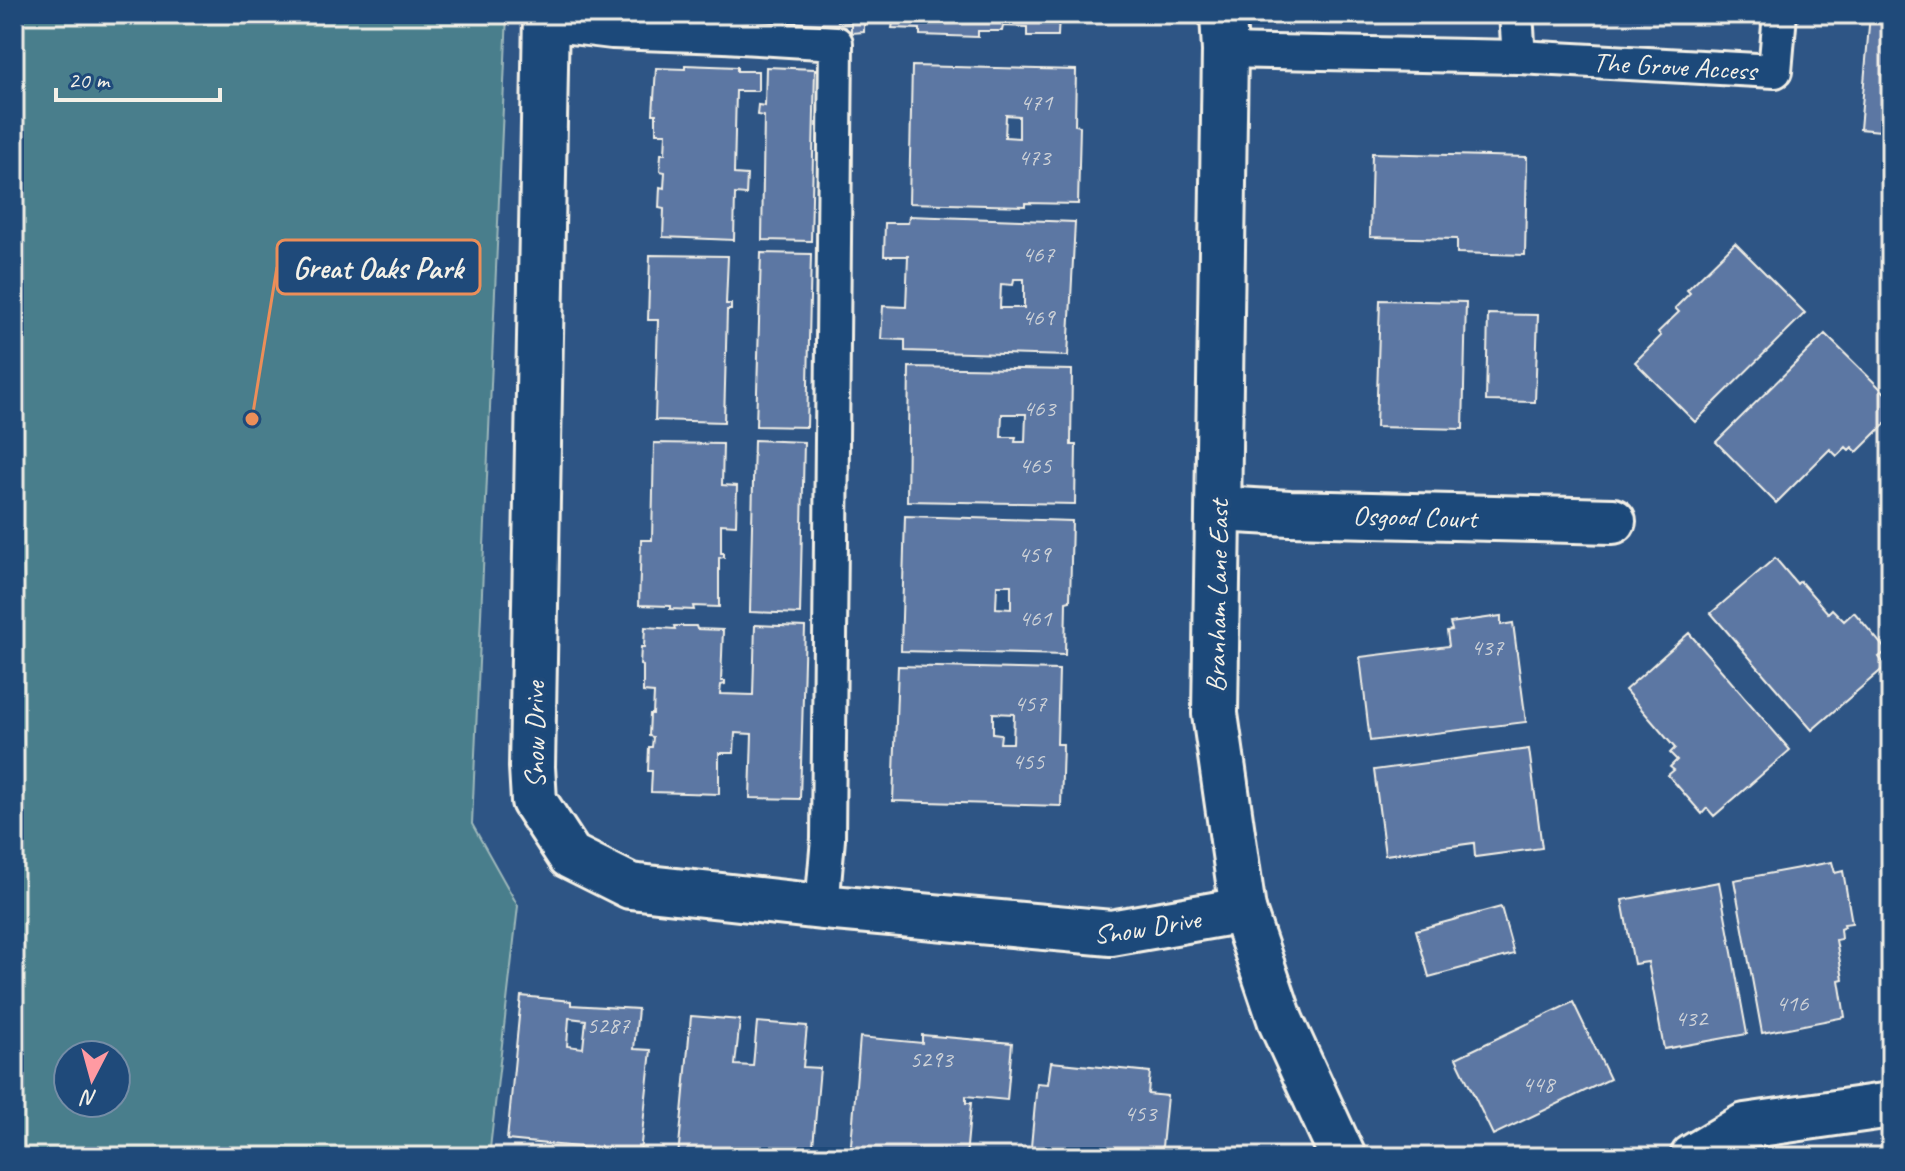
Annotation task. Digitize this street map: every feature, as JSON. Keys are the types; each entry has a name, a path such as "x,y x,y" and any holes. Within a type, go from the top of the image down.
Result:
{"street":[{"name":"Snow Drive","path":"546,19 532,767 534,801 570,856 630,886 1111,933 1243,910"},
{"name":"Branham Lane East","path":"1224,32 1215,714 1243,910 1281,1022 1344,1155"},
{"name":"Osgood Court","path":"1219,509 1613,521"},
{"path":"1693,1157 1745,1126 1891,1105"}],"lane":[{"path":"1516,14 1519,57"},
{"name":"The Grove Access","path":"1224,32 1519,57 1775,71 1780,14"},
{"path":"546,19 612,32 836,43 828,839 822,907"}],"green space":[{"path":"14,14 507,14 472,824 518,906 489,1157 14,1157"}],"building":[{"path":"803,14 1059,14 1058,36 1027,36 1027,27 1003,26 1002,31 978,31 978,37 920,35 920,29 892,28 893,23 864,23 864,32 851,33 851,22 838,21 839,17"},
{"path":"1870,14 1891,14 1891,132 1860,129"},
{"path":"685,65 758,71 758,91 736,91 734,174 747,175 746,195 735,194 734,240 663,237 664,209 659,208 660,187 664,188 665,172 660,171 666,133 656,133 656,114 653,114 656,68 685,69"},
{"path":"912,66 1076,70 1075,125 1080,126 1078,204 909,203","holes":["1006,115 1019,116 1019,138 1005,137"]},
{"path":"766,67 815,69 811,241 762,240 764,116 757,115 758,105 765,106"},
{"path":"1372,153 1527,157 1525,255 1457,253 1457,239 1370,237"},
{"path":"909,216 1075,222 1068,356 905,351 905,340 881,339 883,306 906,307 908,256 884,256 885,223 908,223","holes":["1014,279 1024,279 1024,308 1000,308 1001,284 1013,285"]},
{"path":"1735,243 1805,313 1695,422 1635,362 1661,336 1658,332 1679,312 1675,308 1690,293 1687,290"},
{"path":"761,253 811,254 807,427 756,426"},
{"path":"650,255 728,256 726,304 731,304 731,310 727,310 724,422 655,420 658,320 648,320"},
{"path":"1380,300 1466,302 1463,429 1376,427"},
{"path":"1488,314 1538,315 1535,402 1486,401"},
{"path":"1825,334 1891,399 1891,418 1857,452 1852,447 1849,450 1846,447 1837,456 1830,449 1776,503 1716,442"},
{"path":"909,367 1072,370 1071,445 1076,445 1075,504 907,501","holes":["1002,414 1026,414 1025,442 1015,442 1016,437 1001,437"]},
{"path":"754,440 804,442 800,614 750,612"},
{"path":"654,443 723,444 722,485 737,486 736,525 721,524 721,553 724,557 719,558 719,607 693,606 694,610 639,605 641,540 652,540"},
{"path":"905,516 1072,521 1065,655 901,651","holes":["997,585 1011,585 1011,609 996,608"]},
{"path":"1775,558 1828,613 1832,609 1844,621 1854,612 1887,651 1879,657 1886,666 1812,730 1711,613"},
{"path":"1501,616 1501,625 1513,623 1526,722 1370,741 1360,657 1449,646 1447,631 1452,630 1450,623"},
{"path":"755,625 805,627 800,799 750,798 752,734 735,733 734,753 719,753 719,794 651,792 652,771 648,771 649,747 652,747 653,737 649,736 654,693 643,692 643,666 640,665 645,627 675,629 674,626 696,626 697,629 723,630 721,681 725,684 721,685 720,694 753,695"},
{"path":"1689,633 1790,750 1714,816 1707,808 1702,814 1668,775 1674,770 1670,767 1677,760 1670,753 1675,748 1625,690"},
{"path":"898,666 1059,670 1057,744 1063,744 1061,806 893,801","holes":["993,713 1014,714 1013,743 1000,743 1001,734 993,733"]},
{"path":"1529,749 1542,848 1475,857 1474,843 1385,855 1374,770"},
{"path":"1832,862 1835,873 1843,871 1852,923 1844,924 1845,927 1840,929 1841,939 1836,940 1843,979 1839,980 1845,1017 1762,1033 1734,880"},
{"path":"1719,882 1747,1034 1664,1049 1648,962 1634,964 1622,900"},
{"path":"1501,907 1514,954 1429,977 1416,930"},
{"path":"521,996 571,1001 571,1005 638,1009 634,1049 651,1050 640,1153 507,1140","holes":["569,1018 586,1020 583,1048 567,1046"]},
{"path":"1573,1002 1610,1079 1493,1135 1456,1058"},
{"path":"691,1016 740,1020 735,1065 753,1066 757,1022 807,1026 803,1067 820,1068 812,1157 678,1157"},
{"path":"922,1035 1012,1043 1007,1100 966,1096 966,1103 971,1103 966,1157 850,1157 860,1037 922,1043"},
{"path":"1051,1062 1150,1072 1148,1094 1167,1096 1161,1157 1030,1157 1037,1083 1048,1084"}],"place":[{"name":"Great Oaks Park","path":"252,419"}]}
